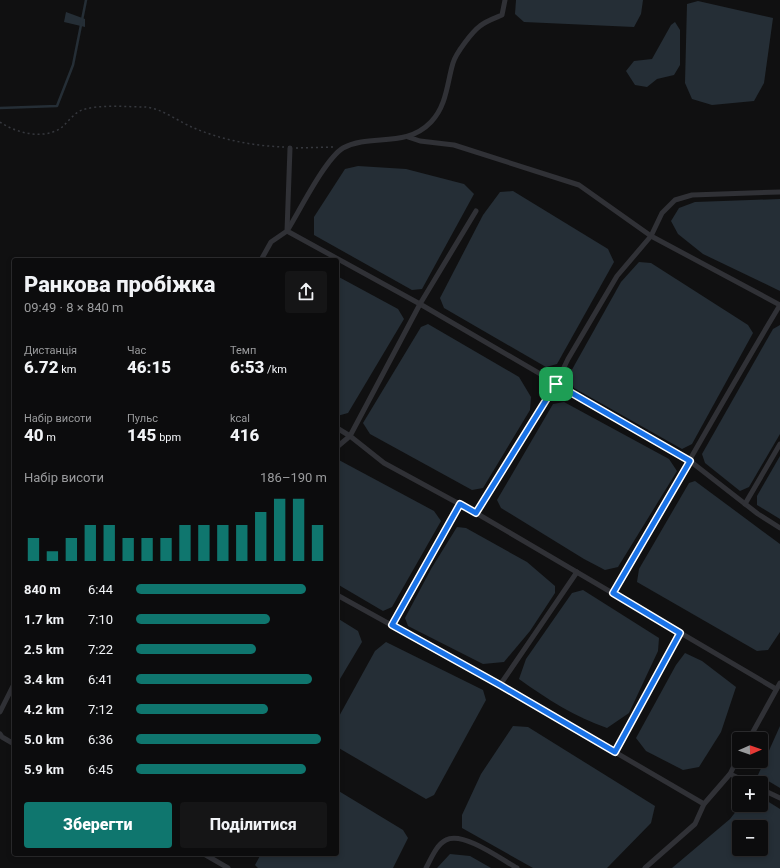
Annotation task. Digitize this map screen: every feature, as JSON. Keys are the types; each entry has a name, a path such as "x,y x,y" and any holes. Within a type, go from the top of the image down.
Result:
{"lane":[{"path":"262,258 271,242 287,231 331,159 339,151 348,146 408,137 427,126 439,112 445,97 456,57 480,26 502,15 505,0"},
{"path":"408,137 420,142 454,145 579,185 651,236 780,305 733,383 690,461 613,593"},
{"path":"287,231 290,148"},
{"path":"476,513 556,384 568,359 617,276 651,236 662,213 675,200 692,195 780,192"},
{"path":"339,445 350,436 420,304 476,211"},
{"path":"287,231 336,258"},
{"path":"339,260 420,304 690,461 745,504 780,528"},
{"path":"339,429 384,463 476,513 776,690"},
{"path":"745,504 780,444"},
{"path":"392,625 460,504"},
{"path":"500,685 577,572"},
{"path":"339,596 500,685 704,804"},
{"path":"615,752 680,633"},
{"path":"753,732 780,683"},
{"path":"0,712 12,688"},
{"path":"0,734 2,737 12,743"},
{"path":"645,868 695,824 704,804 730,774 733,768"},
{"path":"730,774 734,776"},
{"path":"768,792 780,798"},
{"path":"426,868 439,846 446,840 455,838 467,840 517,868"},
{"path":"207,856 228,868"}],"path":[{"path":"0,122 22,133 44,133 57,130 77,112 88,109 146,107 155,109 189,126 212,135 259,146 290,148 348,146"}],"shaded area":[{"path":"516,0 643,0 641,14 634,27 524,22 515,14"},
{"path":"698,1 773,18 764,83 754,101 712,105 692,99 685,83 687,4"},
{"path":"66,12 85,19 85,27 64,22"},
{"path":"675,22 680,30 680,65 674,75 657,79 647,87 635,85 626,71 634,61 652,59 671,25"},
{"path":"358,166 406,169 464,184 474,194 422,289 412,290 314,235 314,217 345,169"},
{"path":"513,191 608,249 614,262 557,364 546,367 444,308 440,298 483,215 500,192"},
{"path":"780,199 780,291 703,254 678,234 671,221 679,208 695,202"},
{"path":"639,262 651,263 748,325 753,333 692,444 682,449 574,388 569,375 621,282"},
{"path":"339,277 398,309 404,319 348,413 339,415"},
{"path":"428,324 519,377 531,397 530,410 483,488 472,490 370,434 363,423 421,327"},
{"path":"780,325 780,434 749,487 740,491 705,463 702,454 773,329"},
{"path":"564,402 669,459 677,471 618,567 605,570 584,559 501,508 497,500 553,404"},
{"path":"780,456 780,519 757,505 757,496"},
{"path":"339,460 434,511 441,521 392,607 383,611 339,585"},
{"path":"695,481 780,544 780,632 768,650 757,651 637,582 639,569 689,483"},
{"path":"457,527 466,528 527,562 555,586 555,593 530,631 504,662 483,664 408,626 405,618 431,569"},
{"path":"583,590 659,638 658,651 629,713 607,728 584,719 562,707 519,679 526,659 572,593"},
{"path":"339,619 358,631 362,642 339,681"},
{"path":"386,642 483,690 486,700 434,795 426,799 339,748 339,716 375,651"},
{"path":"685,653 702,661 736,687 721,732 699,767 683,770 646,751 636,738 676,665"},
{"path":"513,726 528,727 655,806 651,823 607,868 533,868 462,828 462,815 481,774"},
{"path":"780,726 780,788 768,781 768,776 758,775 761,768 768,768 768,753"},
{"path":"339,791 403,830 408,838 393,868 258,868 255,865 260,856 339,856"},
{"path":"768,801 780,809 780,868 672,868 730,819 736,812 768,812"},
{"path":"450,854 470,856 491,868 437,868"}],"waterway":[{"path":"0,108 57,106 73,65 86,0"}],"route":[{"path":"556,384 690,461 613,593 680,633 615,752 500,685 392,625 460,504 476,513 556,384"}]}
